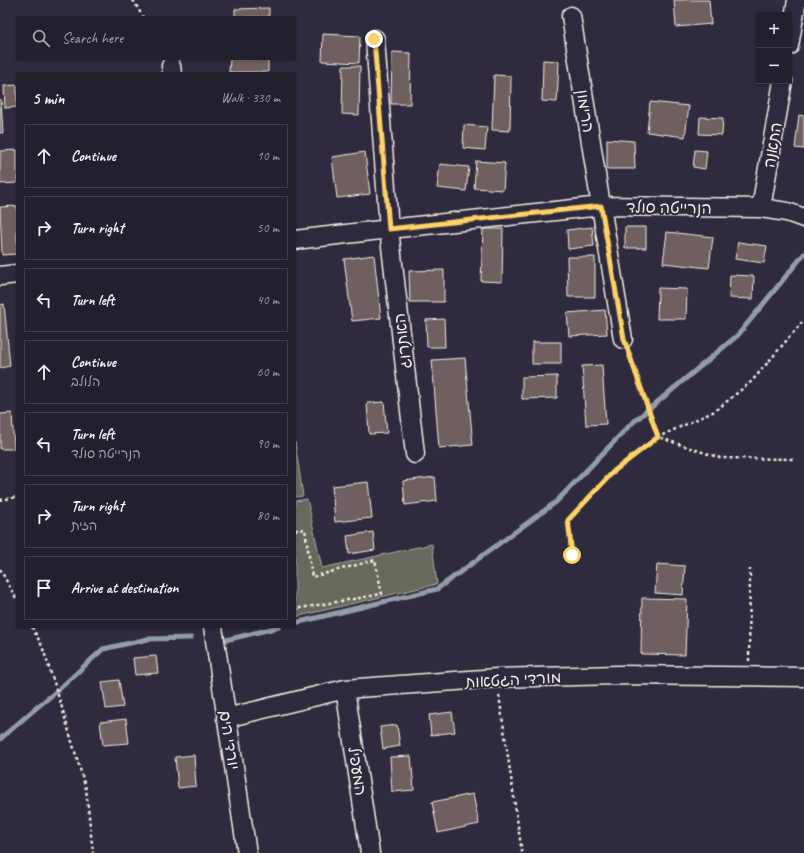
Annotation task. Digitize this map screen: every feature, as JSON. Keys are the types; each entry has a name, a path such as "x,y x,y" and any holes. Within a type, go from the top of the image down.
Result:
{"street":[{"path":"792,29 797,0"},
{"name":"הרימון","path":"571,16 624,339"},
{"name":"האתרוג","path":"374,39 389,229 416,454"},
{"name":"התאנה","path":"761,208 782,84"},
{"name":"הנרייטה סולד","path":"296,240 601,206 761,208 787,212 804,218"},
{"path":"0,276 16,274"},
{"name":"יורדי הים","path":"213,628 247,853"},
{"name":"מורדי הגטאות","path":"226,718 345,689 497,678 619,675 804,676"},
{"name":"המעפיל","path":"345,689 370,853"}],"path":[{"path":"134,0 142,16"},
{"path":"572,555 568,520 614,471 658,437 716,411 752,381 804,320"},
{"path":"624,339 658,437"},
{"path":"658,437 720,458 795,459"},
{"path":"0,500 16,497"},
{"path":"296,530 305,529 312,577 375,560 382,594 296,609"},
{"path":"0,569 16,598"},
{"path":"749,676 750,569"},
{"path":"33,628 42,646 86,789 93,853"},
{"path":"497,678 522,853"}],"green space":[{"path":"296,449 303,496 296,497"},
{"path":"307,499 322,568 432,544 437,584 296,617 296,501"}],"building":[{"path":"674,0 709,0 711,24 676,27"},
{"path":"269,8 269,16 235,16 235,9"},
{"path":"323,34 360,36 359,63 322,61"},
{"path":"392,52 411,53 410,104 391,104"},
{"path":"230,60 268,60 268,72 229,72"},
{"path":"543,60 559,61 557,102 542,101"},
{"path":"343,66 360,66 359,115 342,114"},
{"path":"494,75 511,76 510,131 492,130"},
{"path":"16,85 16,107 5,108 4,86"},
{"path":"1,99 3,133 0,133"},
{"path":"650,102 689,106 685,137 647,132"},
{"path":"799,115 804,116 804,149 795,148"},
{"path":"700,117 723,118 722,135 699,134"},
{"path":"464,125 487,127 485,150 463,148"},
{"path":"607,139 634,141 635,169 607,169"},
{"path":"16,150 16,183 0,184 0,151"},
{"path":"695,150 707,151 705,169 693,167"},
{"path":"365,152 370,194 337,198 332,157"},
{"path":"476,161 505,163 503,190 474,188"},
{"path":"440,164 469,167 466,191 437,188"},
{"path":"16,206 16,254 2,255 0,207"},
{"path":"592,227 594,246 568,249 567,230"},
{"path":"625,227 646,227 646,248 625,248"},
{"path":"483,229 503,229 502,282 481,281"},
{"path":"667,232 713,237 709,268 663,263"},
{"path":"738,242 767,246 764,263 735,259"},
{"path":"374,255 381,318 352,321 344,259"},
{"path":"567,257 595,257 595,297 568,297"},
{"path":"444,270 444,302 410,302 409,271"},
{"path":"730,275 754,276 753,299 729,298"},
{"path":"658,288 687,289 686,319 657,319"},
{"path":"4,304 10,366 0,368 0,305"},
{"path":"605,310 607,334 569,336 567,313"},
{"path":"444,319 445,347 427,347 426,320"},
{"path":"532,342 561,342 561,364 532,364"},
{"path":"465,358 473,445 439,448 432,360"},
{"path":"602,365 606,424 586,425 582,366"},
{"path":"557,376 557,398 522,399 522,377"},
{"path":"384,402 387,433 369,434 367,403"},
{"path":"12,413 14,449 0,449 0,414"},
{"path":"435,477 437,501 405,505 403,481"},
{"path":"368,482 372,518 335,522 332,486"},
{"path":"373,532 375,550 349,554 347,536"},
{"path":"657,564 685,566 683,595 655,593"},
{"path":"642,598 687,599 685,655 641,654"},
{"path":"156,656 158,673 135,675 133,658"},
{"path":"119,680 123,707 106,709 102,682"},
{"path":"452,712 455,732 431,735 429,715"},
{"path":"126,719 129,743 103,745 100,722"},
{"path":"397,725 400,746 383,749 380,727"},
{"path":"194,755 196,786 178,788 175,757"},
{"path":"411,756 414,790 392,792 390,757"},
{"path":"473,794 479,824 438,833 432,802"}],"waterway":[{"path":"296,623 437,589 556,502 631,424 738,335 804,254"},
{"path":"226,640 275,628"},
{"path":"0,739 57,691 103,649 148,639 191,638"}],"route":[{"path":"374,39 389,229 601,206 624,339 658,437 614,471 568,520 572,555"}]}
